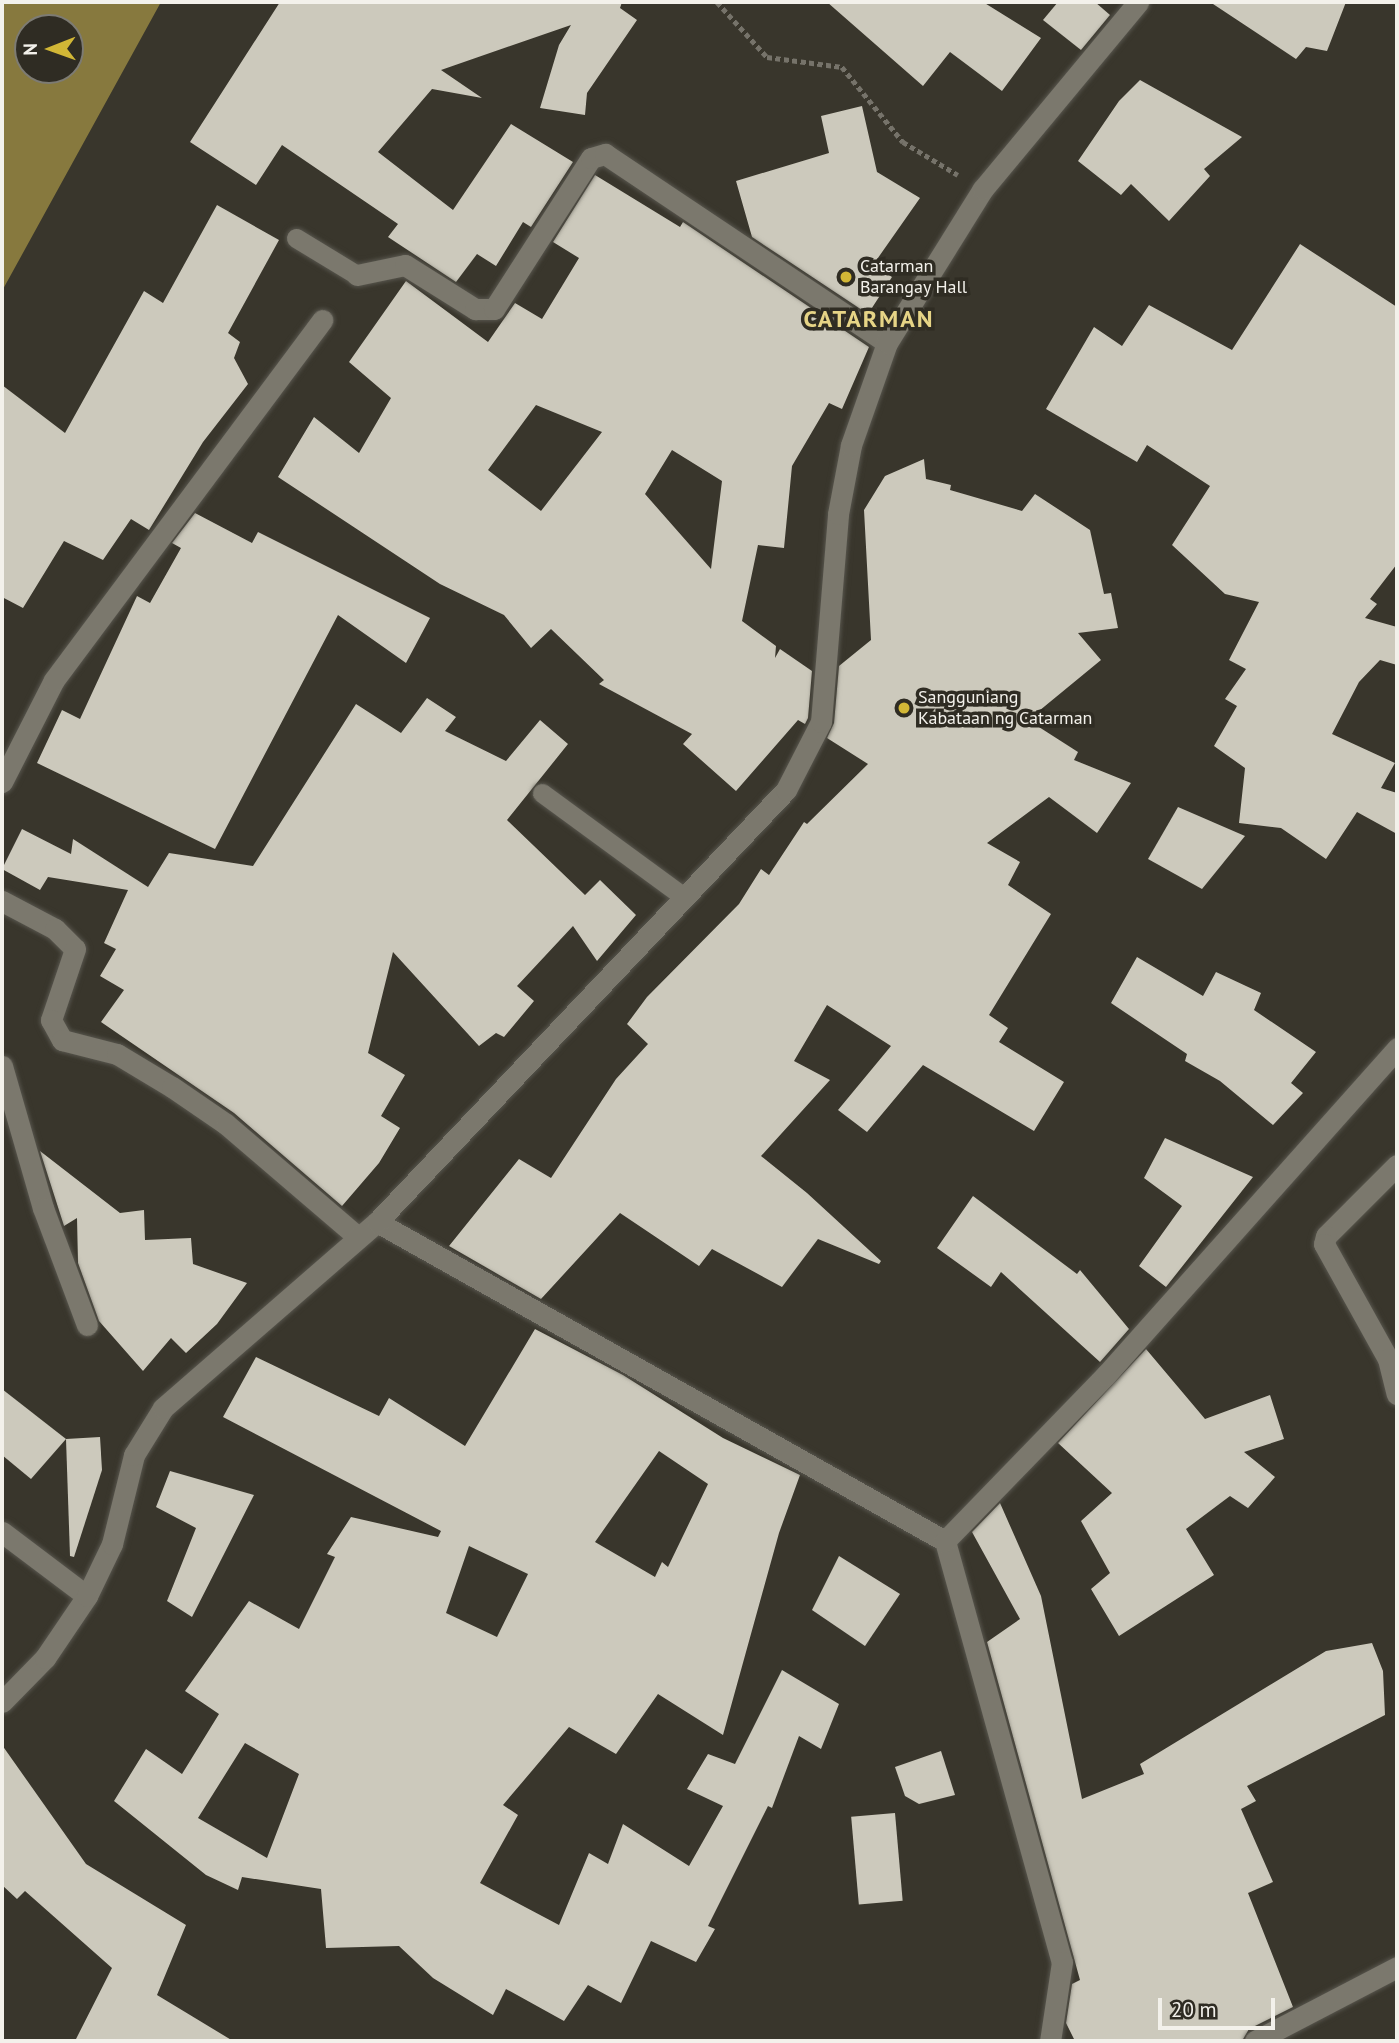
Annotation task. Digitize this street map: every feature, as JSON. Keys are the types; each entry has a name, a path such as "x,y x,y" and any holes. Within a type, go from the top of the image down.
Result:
{"street":[{"path":"2,1702 45,1658 87,1596 112,1544 134,1455 163,1408 377,1222 786,790 821,722 838,514 851,445 887,343 983,190 1138,2"},
{"path":"357,275 405,265 475,309 494,309 591,158 606,153 887,343"},
{"path":"2,782 54,680 322,320"},
{"path":"2,901 55,929 75,949 51,1020 62,1040 72,1046 117,1054 172,1087 226,1124 358,1237"},
{"path":"945,1541 1105,1375 1397,1048"},
{"path":"2,1066 43,1208 86,1325"},
{"path":"1397,1164 1326,1236 1324,1244 1393,1356 1397,1394"},
{"path":"377,1222 945,1541 1062,1962 1050,2041"},
{"path":"2,1532 87,1596"},
{"path":"1255,2041 1397,1967"}],"lane":[{"path":"296,238 357,275"},
{"path":"542,793 684,897"}],"path":[{"path":"717,2 767,57 842,68 903,142 983,190"}],"shaded area":[{"path":"2,2 161,2 2,291"}],"building":[{"path":"280,2 622,2 620,8 637,20 587,93 585,115 540,108 559,45 571,25 441,70 482,98 432,89 378,152 453,210 511,124 573,162 531,227 523,222 496,266 477,254 456,282 388,237 398,224 282,145 256,185 190,142"},
{"path":"827,2 983,2 1041,38 1002,91 950,52 923,86"},
{"path":"1058,2 1095,2 1110,15 1081,50 1043,20"},
{"path":"1210,2 1346,2 1327,51 1306,47 1296,59"},
{"path":"1140,80 1242,137 1204,169 1210,176 1169,221 1131,184 1121,195 1078,161 1119,101"},
{"path":"862,106 877,172 920,198 873,265 892,277 868,314 752,237 736,181 829,153 821,116"},
{"path":"595,175 680,227 683,222 869,347 842,409 829,403 792,466 784,548 758,545 742,621 776,646 775,658 780,649 812,671 808,718 805,724 798,720 736,791 683,744 692,734 599,684 604,680 551,629 531,648 504,615 440,584 278,477 314,417 359,453 391,398 349,362 406,281 488,342 515,303 542,319 579,258 553,242","holes":["536,405 602,432 541,511 488,470","672,450 722,481 711,569 645,494"]},
{"path":"217,205 279,240 228,333 240,342 234,358 248,384 203,442 149,530 131,519 103,560 64,541 23,608 2,597 2,385 65,433 144,291 163,303"},
{"path":"1300,244 1397,307 1397,564 1370,599 1377,604 1365,618 1397,627 1397,665 1380,660 1359,682 1332,734 1395,763 1381,788 1397,793 1397,834 1357,812 1326,859 1281,828 1239,823 1245,768 1214,746 1237,706 1225,699 1246,669 1229,660 1259,602 1225,594 1172,545 1210,486 1147,445 1137,462 1046,409 1094,327 1122,346 1149,305 1232,350"},
{"path":"924,459 926,479 951,485 950,490 1022,511 1035,494 1090,530 1104,594 1111,593 1118,628 1078,633 1101,660 1028,720 1078,752 1074,760 1131,783 1097,833 1049,797 987,843 1020,862 1008,885 1051,914 989,1015 1008,1028 999,1042 1064,1082 1034,1131 923,1065 867,1132 838,1110 891,1046 827,1005 794,1061 830,1080 761,1156 807,1193 881,1261 879,1264 818,1239 782,1287 712,1249 699,1266 620,1213 541,1299 449,1246 519,1159 551,1178 616,1079 648,1044 627,1024 647,997 739,904 761,869 769,875 804,822 807,824 868,764 827,738 834,723 839,666 871,640 864,510 885,476"},
{"path":"195,513 252,543 258,532 430,618 406,663 338,615 215,849 37,763 62,710 80,719 137,596 150,603 181,548 172,543"},
{"path":"427,698 456,717 445,731 506,761 540,720 568,744 507,820 585,895 600,880 636,915 597,961 573,926 517,986 534,1001 504,1037 496,1033 479,1046 393,952 368,1053 405,1075 381,1116 400,1128 379,1163 342,1206 234,1113 101,1022 124,990 100,976 116,949 104,943 128,890 48,877 40,890 2,869 22,829 71,854 73,839 148,887 169,853 253,866 356,704 401,733"},
{"path":"1178,807 1245,836 1202,889 1148,859"},
{"path":"1137,957 1203,996 1216,972 1261,993 1254,1010 1316,1052 1291,1083 1303,1093 1273,1125 1220,1081 1185,1061 1187,1054 1111,1003"},
{"path":"1165,1138 1253,1177 1166,1287 1139,1266 1182,1206 1144,1178"},
{"path":"40,1151 120,1213 144,1210 145,1240 191,1238 193,1264 247,1283 217,1324 186,1353 171,1338 143,1371 99,1321 78,1263 77,1218 64,1226"},
{"path":"973,1196 1077,1274 1080,1270 1129,1329 1100,1362 1001,1272 991,1287 937,1248"},
{"path":"535,1329 623,1375 723,1438 800,1475 779,1533 723,1735 658,1694 616,1754 569,1727 503,1805 518,1815 480,1883 559,1925 589,1853 608,1864 623,1824 689,1866 723,1806 687,1789 708,1754 735,1764 782,1670 839,1704 821,1749 799,1736 772,1808 768,1806 708,1926 715,1929 696,1962 651,1941 621,2003 588,1985 564,2021 506,1989 493,2015 433,1978 399,1946 326,1948 321,1889 242,1877 238,1890 206,1875 114,1801 146,1749 182,1774 219,1714 185,1691 249,1601 299,1629 335,1557 327,1554 351,1517 438,1537 441,1531 223,1417 256,1357 379,1416 389,1398 465,1446","holes":["659,1451 708,1484 668,1567 662,1562 655,1577 595,1542","469,1546 528,1574 497,1637 446,1613","245,1743 299,1774 267,1858 198,1818"]},
{"path":"1146,1349 1205,1419 1270,1395 1284,1439 1244,1452 1275,1477 1248,1508 1230,1496 1186,1529 1214,1575 1119,1636 1091,1589 1110,1573 1081,1521 1112,1493 1058,1443"},
{"path":"2,1389 66,1439 31,1479 2,1455"},
{"path":"100,1437 102,1470 74,1557 70,1556 66,1439"},
{"path":"170,1471 254,1495 192,1617 167,1601 196,1528 156,1507"},
{"path":"1000,1503 1041,1596 1082,1799 1144,1774 1140,1764 1326,1651 1372,1643 1383,1671 1385,1715 1247,1786 1256,1801 1241,1809 1273,1882 1248,1893 1293,2007 1249,2029 1242,2041 1075,2041 1066,2023 1072,1984 1080,1980 987,1642 1020,1619 972,1532"},
{"path":"839,1556 900,1594 865,1646 812,1610"},
{"path":"2,1745 86,1864 186,1925 157,1995 233,2041 75,2041 112,1968 25,1891 17,1899 2,1885"},
{"path":"941,1751 955,1795 919,1804 905,1796 895,1767"},
{"path":"895,1813 903,1901 859,1904 851,1817"}],"place":[{"name":"Catarman Barangay Hall","path":"846,277"},
{"name":"Sangguniang Kabataan ng Catarman","path":"904,708"}],"district":[{"name":"CATARMAN","path":"869,319"}]}
